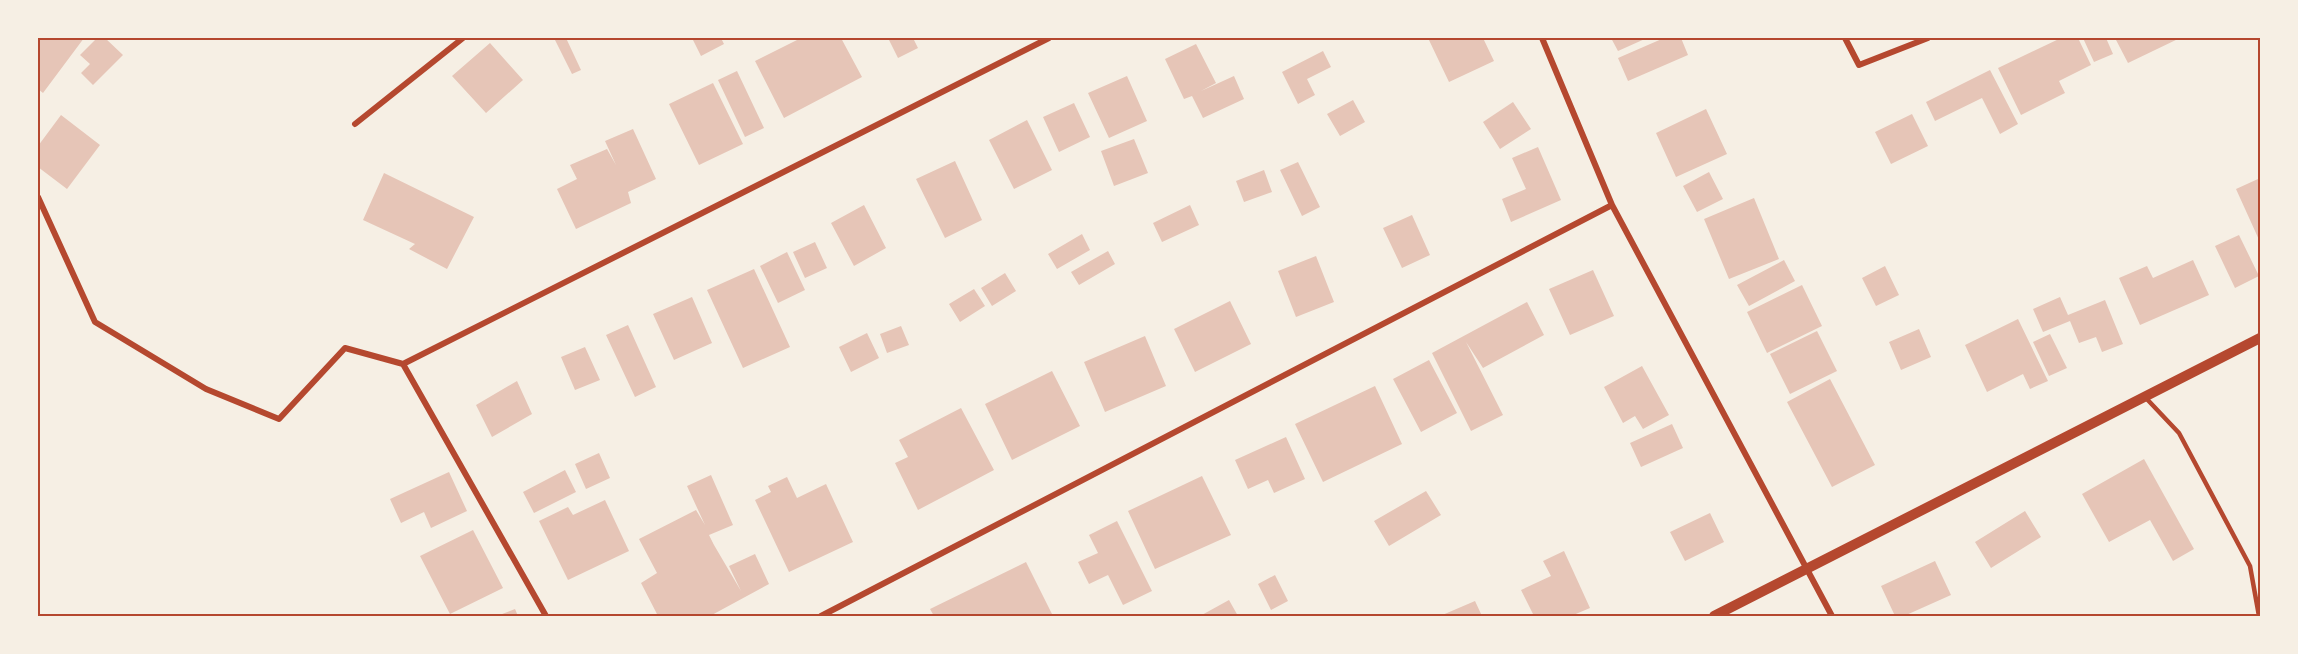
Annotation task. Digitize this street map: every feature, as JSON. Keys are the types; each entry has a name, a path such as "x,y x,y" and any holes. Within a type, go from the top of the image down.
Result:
{"street":[{"path":"355,124 463,38"},
{"path":"38,197 95,322 206,389 279,419 345,348 403,364 1049,38"},
{"path":"1542,38 1612,206 1832,616"},
{"path":"1845,38 1859,65 1928,38"},
{"path":"821,616 1612,206"},
{"path":"1714,616 2260,338"},
{"path":"403,364 546,616"}],"lane":[{"path":"2144,396 2179,433 2250,566 2259,616"}],"building":[{"path":"38,38 84,38 43,93 38,89"},
{"path":"97,38 105,38 123,55 93,85 81,73 90,64 80,55"},
{"path":"554,38 566,38 581,70 572,74"},
{"path":"692,38 721,38 724,44 701,56"},
{"path":"801,38 841,38 862,77 784,118 755,61"},
{"path":"888,38 913,38 918,48 898,58"},
{"path":"1428,38 1483,38 1494,61 1449,82"},
{"path":"1611,38 1647,38 1618,51"},
{"path":"1664,38 1681,38 1688,55 1628,81 1618,58"},
{"path":"2061,38 2078,38 2091,65 2059,81 2065,93 2021,115 1998,68"},
{"path":"2083,38 2106,38 2113,54 2094,62"},
{"path":"2115,38 2180,38 2128,63"},
{"path":"490,43 523,80 486,113 452,76"},
{"path":"1196,44 1216,83 1201,91 1234,76 1244,99 1203,118 1192,96 1184,99 1165,59"},
{"path":"1323,51 1331,67 1307,79 1315,95 1298,104 1282,72"},
{"path":"1990,70 2018,124 2000,134 1982,98 1935,121 1926,102"},
{"path":"737,71 764,128 745,137 718,80"},
{"path":"1127,76 1147,121 1109,138 1088,93"},
{"path":"713,83 743,144 699,165 669,104"},
{"path":"1353,100 1365,122 1340,136 1327,114"},
{"path":"1513,102 1531,129 1500,149 1483,122"},
{"path":"1074,103 1090,137 1059,152 1043,117"},
{"path":"1706,109 1727,154 1676,177 1656,133"},
{"path":"1912,114 1928,146 1891,164 1875,132"},
{"path":"61,115 100,145 67,189 38,167 38,146"},
{"path":"1027,120 1052,170 1014,189 989,140"},
{"path":"633,129 656,179 628,192 631,203 576,229 557,189 577,179 570,165 607,149 616,165 605,141"},
{"path":"1134,139 1148,173 1114,186 1101,151"},
{"path":"1538,147 1561,200 1511,222 1502,199 1526,189 1512,158"},
{"path":"955,161 982,220 945,238 916,179"},
{"path":"1298,162 1320,207 1302,216 1280,170"},
{"path":"1264,170 1272,192 1244,202 1236,181"},
{"path":"1709,172 1723,199 1697,212 1683,186"},
{"path":"384,173 474,217 447,269 409,249 415,244 363,220"},
{"path":"2258,179 2260,185 2260,242 2236,189"},
{"path":"1754,198 1779,259 1729,279 1704,219"},
{"path":"864,205 886,248 854,266 831,223"},
{"path":"1190,205 1199,225 1162,242 1153,223"},
{"path":"1412,215 1430,255 1402,268 1383,228"},
{"path":"1082,234 1090,250 1057,269 1048,254"},
{"path":"2239,235 2259,276 2235,288 2215,246"},
{"path":"815,242 827,268 805,278 793,252"},
{"path":"1108,251 1115,264 1079,285 1071,272"},
{"path":"787,252 805,290 778,303 760,266"},
{"path":"1316,256 1334,302 1296,317 1278,271"},
{"path":"1784,260 1795,281 1749,306 1737,285"},
{"path":"2193,260 2209,295 2140,325 2119,278 2147,266 2153,278"},
{"path":"1885,266 1899,295 1876,306 1862,278"},
{"path":"754,269 790,347 743,368 707,290"},
{"path":"1593,270 1614,316 1570,335 1549,289"},
{"path":"1005,273 1016,291 992,306 981,288"},
{"path":"1802,285 1822,326 1767,353 1747,312"},
{"path":"974,289 985,306 960,322 949,304"},
{"path":"692,297 712,343 674,360 653,314"},
{"path":"2060,297 2068,315 2105,300 2123,344 2102,352 2096,337 2079,343 2070,321 2043,332 2033,309"},
{"path":"1230,301 1251,344 1195,372 1174,329"},
{"path":"1527,302 1544,335 1483,368 1466,342 1503,415 1471,431 1432,353"},
{"path":"2018,319 2048,381 2030,389 2023,374 1987,392 1965,345"},
{"path":"628,325 656,387 635,397 606,335"},
{"path":"901,326 909,345 887,353 880,334"},
{"path":"1919,329 1931,357 1901,370 1889,342"},
{"path":"1817,331 1837,371 1790,394 1770,354"},
{"path":"867,333 879,358 851,372 839,347"},
{"path":"2050,334 2067,368 2049,376 2033,342"},
{"path":"1145,336 1166,386 1105,412 1084,362"},
{"path":"585,347 600,380 575,390 561,357"},
{"path":"1429,360 1457,413 1421,432 1393,379"},
{"path":"1642,366 1669,415 1643,429 1635,416 1623,423 1604,387"},
{"path":"1052,371 1080,426 1012,460 985,404"},
{"path":"1830,379 1875,465 1832,487 1787,402"},
{"path":"517,381 532,414 492,437 476,405"},
{"path":"1375,386 1402,444 1323,482 1295,424"},
{"path":"961,408 994,470 918,510 895,463 908,457 899,440"},
{"path":"1672,424 1683,448 1641,467 1630,443"},
{"path":"1286,437 1305,479 1274,493 1268,480 1248,489 1235,460"},
{"path":"599,453 610,478 586,489 575,464"},
{"path":"2144,459 2194,549 2173,561 2150,520 2109,542 2082,494"},
{"path":"565,470 576,492 534,513 523,492"},
{"path":"449,472 467,511 431,528 424,512 401,523 390,499"},
{"path":"711,475 733,525 709,535 714,545 741,591 729,566 755,554 769,584 710,616 658,616 641,583 657,573 639,539 696,510 705,525 687,486"},
{"path":"1202,476 1231,535 1155,569 1128,511"},
{"path":"787,477 797,498 826,484 853,542 789,572 755,500 771,492 768,486"},
{"path":"1426,491 1441,515 1389,546 1374,521"},
{"path":"605,500 629,551 568,580 539,521 568,507 573,515"},
{"path":"2025,511 2041,537 1991,568 1975,542"},
{"path":"1710,513 1724,542 1685,561 1670,532"},
{"path":"1117,521 1152,591 1123,605 1108,575 1089,584 1078,562 1098,553 1089,535"},
{"path":"473,530 503,588 450,614 420,556"},
{"path":"1564,551 1590,608 1571,616 1534,616 1521,590 1551,576 1543,561"},
{"path":"1935,561 1951,595 1904,616 1895,616 1881,586"},
{"path":"1026,562 1052,614 1047,616 934,616 930,609"},
{"path":"1275,575 1288,601 1271,610 1258,584"},
{"path":"1229,600 1238,616 1200,616"},
{"path":"1475,601 1482,616 1440,616"},
{"path":"515,609 518,616 497,616"}]}
